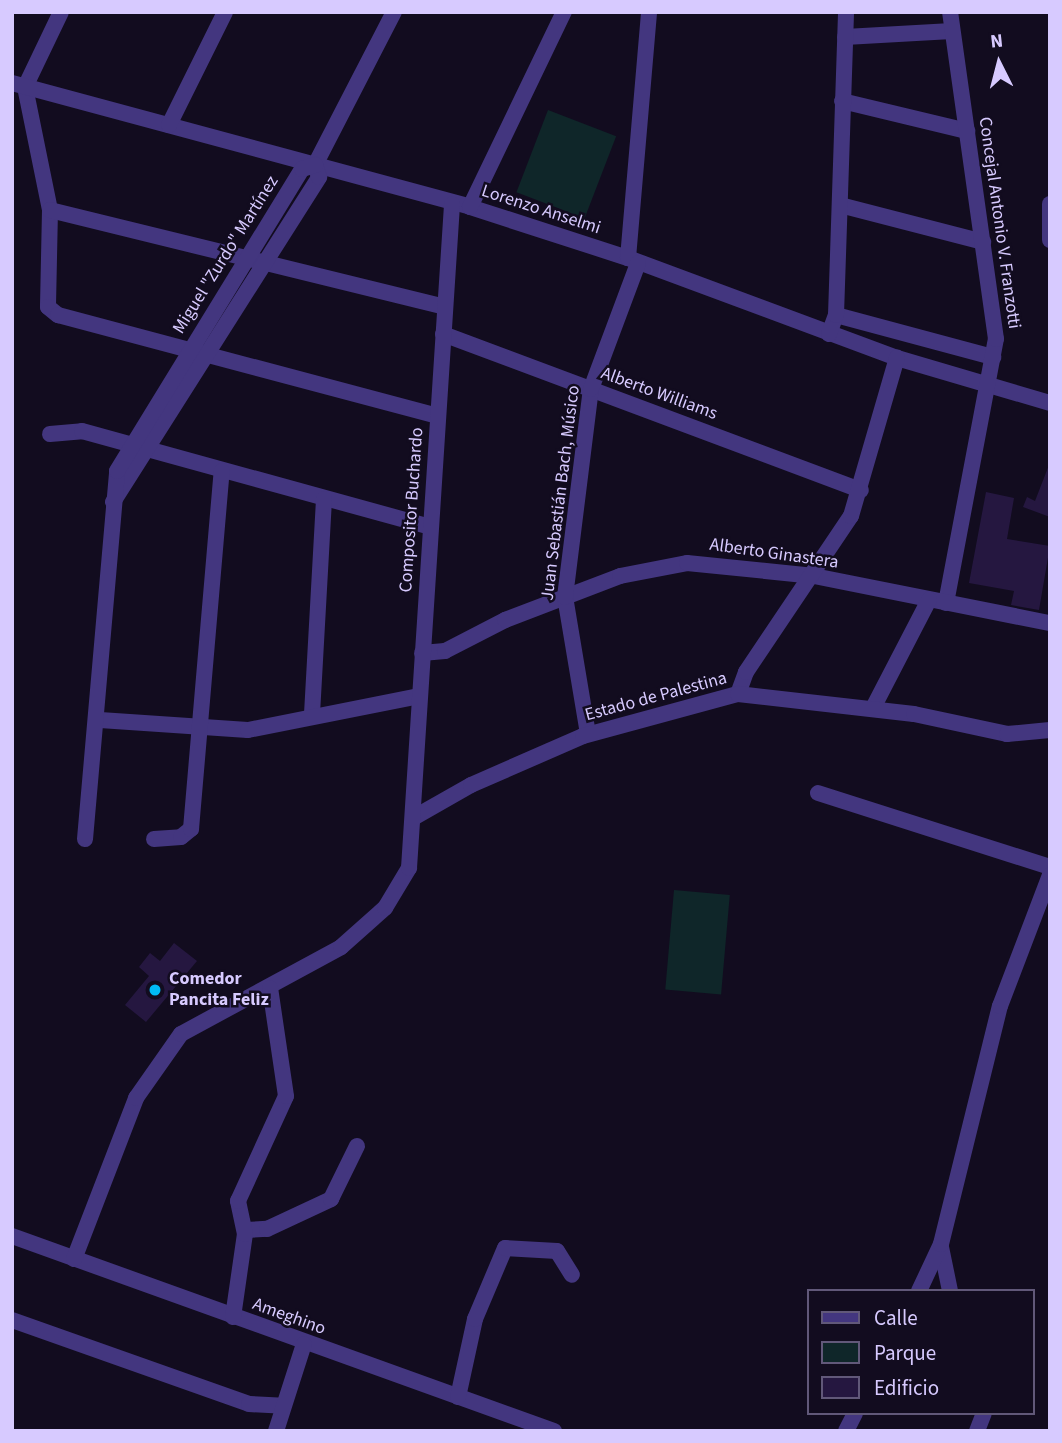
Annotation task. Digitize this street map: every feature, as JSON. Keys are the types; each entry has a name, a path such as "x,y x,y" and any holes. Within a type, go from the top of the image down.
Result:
{"street":[{"path":"61,12 19,85 27,106 50,210 45,299 58,315 438,416"},
{"path":"169,125 225,12"},
{"path":"316,165 394,12"},
{"path":"470,207 564,12"},
{"name":"Juan Sebastián Bach, Músico","path":"588,734 565,597 591,389 633,261 649,12"},
{"path":"829,334 836,314 846,12"},
{"name":"Concejal Antonio V. Franzotti","path":"946,603 985,387 993,357 995,322 950,12"},
{"path":"845,37 951,31"},
{"name":"Lorenzo Anselmi","path":"19,85 470,207 633,261 897,358 985,387 1050,403"},
{"path":"842,102 967,131"},
{"path":"12,115 27,106"},
{"name":"Miguel \"Zurdo\" Martínez","path":"85,839 100,720 113,502 115,476 188,350 302,169 316,165 319,177 149,450 113,502"},
{"name":"Compositor Buchardo","path":"74,1259 136,1098 159,1060 191,1026 270,988 341,947 385,908 409,868 452,204"},
{"path":"1050,204 1050,240"},
{"path":"840,205 983,242"},
{"path":"50,210 444,307"},
{"path":"836,314 993,357"},
{"name":"Alberto Williams","path":"443,334 861,490"},
{"path":"738,694 746,672 814,576 861,490 897,358"},
{"path":"50,434 82,431 430,527"},
{"path":"154,839 181,837 191,829 222,471"},
{"path":"312,714 324,499"},
{"name":"Alberto Ginastera","path":"422,653 445,651 565,597 620,576 687,563 814,576 1050,623"},
{"path":"873,708 925,617 929,600"},
{"name":"Estado de Palestina","path":"413,818 471,785 588,734 738,694 873,708 1007,734 1050,730"},
{"path":"100,720 201,729 248,730 312,714 419,696"},
{"path":"818,793 1050,867"},
{"path":"920,1289 941,1244 1000,1006 1050,875"},
{"path":"233,1317 245,1230 238,1201 286,1096 270,988"},
{"path":"245,1230 267,1229 331,1199 357,1146"},
{"name":"Ameghino","path":"12,1236 304,1344 554,1431"},
{"path":"941,1244 950,1289"},
{"path":"458,1396 475,1318 505,1248 557,1251 572,1275"},
{"path":"12,1320 249,1404 283,1406"},
{"path":"276,1431 304,1344"},
{"path":"846,1431 854,1415"}],"green space":[{"path":"548,110 616,136 585,218 516,192"},
{"path":"674,890 730,895 721,995 665,990"}],"building":[{"path":"1049,465 1050,517 1023,507 1027,497 1035,501"},
{"path":"986,492 1014,498 1007,539 1050,546 1039,610 1011,605 1014,591 969,583"},
{"name":"Comedor Pancita Feliz","path":"174,943 197,961 146,1022 125,1005 149,976 139,967 150,953 160,961"}],"place":[{"name":"Comedor Pancita Feliz","path":"155,990"}]}
